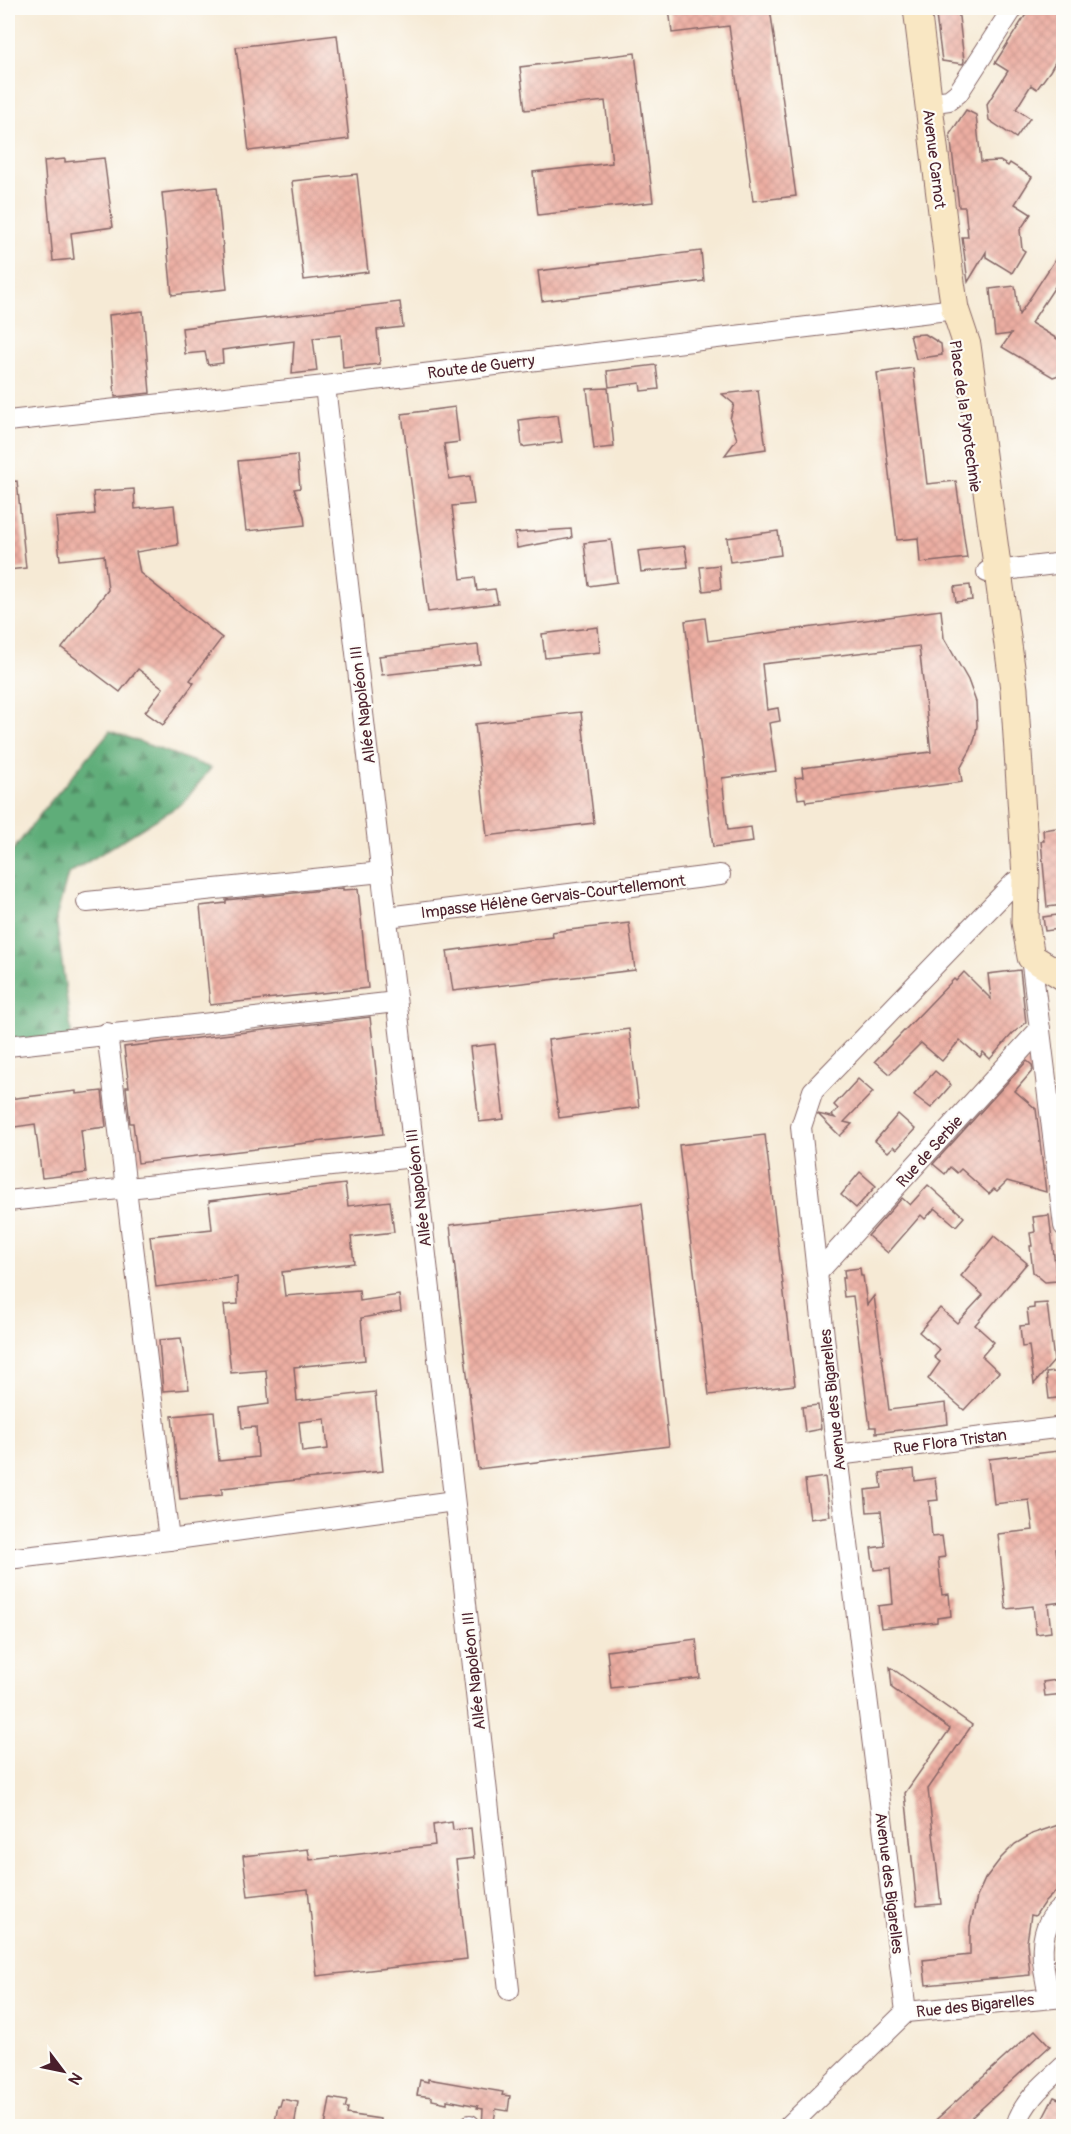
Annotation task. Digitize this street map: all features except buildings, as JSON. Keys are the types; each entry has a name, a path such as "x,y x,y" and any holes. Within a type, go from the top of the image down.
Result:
{"main road":[{"name":"Avenue Carnot","path":"917,8 955,309"},
{"name":"Place de la Pyrotechnie","path":"955,309 967,345 992,571 1014,689 1021,880 1031,957"},
{"path":"1031,957 1064,977"}],"street":[{"path":"928,103 949,100 958,93 1013,8"},
{"name":"Route de Guerry","path":"8,422 325,386 955,309"},
{"name":"Allée Napoléon III","path":"325,386 509,1990"},
{"path":"992,571 1064,563"},
{"path":"87,902 382,872"},
{"name":"Impasse Hélène Gervais-Courtellemont","path":"387,917 720,875"},
{"name":"Avenue des Bigarelles","path":"906,2012 837,1455 801,1127 813,1091 1021,880"},
{"path":"1031,957 1064,1226"},
{"path":"8,1046 396,1002"},
{"name":"Rue de Serbie","path":"818,1272 1040,1029"},
{"path":"107,1033 169,1540"},
{"path":"8,1201 414,1157"},
{"name":"Rue Flora Tristan","path":"837,1455 1064,1427"},
{"path":"8,1559 169,1540 454,1501"},
{"path":"1057,1997 1047,1985 1042,1944 1045,1928 1053,1914 1064,1905"},
{"name":"Rue des Bigarelles","path":"789,2127 906,2012 1057,1997"},
{"path":"1017,2127 1018,2120 1037,2091 1064,2066"}],"green space":[{"path":"110,731 211,768 183,803 68,874 56,918 72,1038 8,1046 8,857 46,807"}]}
